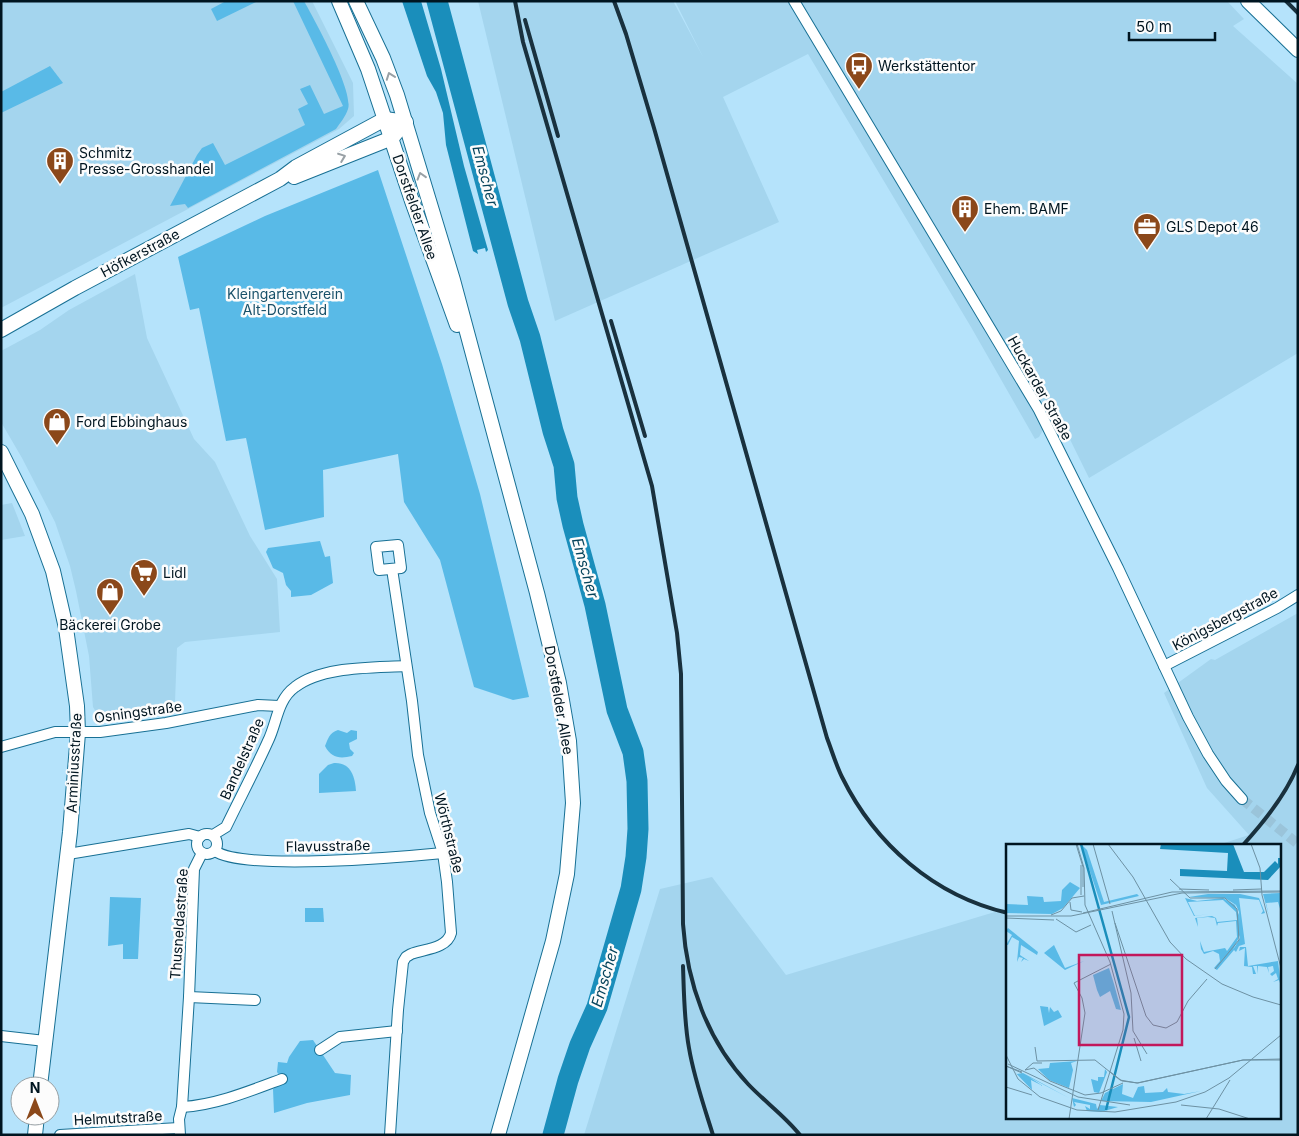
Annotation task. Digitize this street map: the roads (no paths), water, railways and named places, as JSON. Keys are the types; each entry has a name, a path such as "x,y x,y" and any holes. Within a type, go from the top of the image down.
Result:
{"main road":[{"name":"Dorstfelder Allee","path":"339,1 368,69 440,280 490,412"},
{"name":"Dorstfelder Allee","path":"356,1 383,58 406,122 453,280 490,412 537,593 559,684 569,741 573,804 567,874 553,941 498,1135"},
{"path":"1248,1 1298,50"},
{"path":"385,119 406,122"},
{"name":"Höfkerstraße","path":"1,330 75,288 280,179 296,167 385,119"},
{"name":"Höfkerstraße","path":"280,179 297,177 336,159 392,138 406,122"},
{"name":"Arminiusstraße","path":"1,452 32,514 54,571 72,660 76,692 78,733 68,854 41,1076"}],"street":[{"name":"Huckarder Straße","path":"794,1 1042,415 1208,754 1226,781 1242,799"},
{"name":"Wörthstraße","path":"390,1135 404,960 410,954 444,943 451,935 450,908 443,853 430,813 418,755 412,701 392,569"},
{"name":"Königsbergstraße","path":"1164,666 1277,608 1298,595"},
{"name":"Bandelstraße","path":"213,835 226,827 270,738 279,706 294,687 327,672 406,666"},
{"name":"Osningstraße","path":"1,748 55,732 100,732 166,723 258,705 279,706"},
{"path":"207,833 213,835 218,842 215,851 210,854 202,853 197,846 200,837 207,833"},
{"path":"68,854 189,834 200,837"},
{"name":"Flavusstraße","path":"215,851 220,855 232,858 295,861 369,859 443,853"},
{"name":"Thusneldastraße","path":"179,1131 189,997 194,869 202,853"},
{"name":"Thusneldastraße","path":"189,997 255,1000"},
{"path":"320,1050 340,1037 397,1031"},
{"path":"1,1036 45,1041"},
{"name":"Helmutstraße","path":"182,1107 214,1102 282,1079"},
{"name":"Helmutstraße","path":"60,1135 179,1131"}],"waterway":[{"name":"Emscher","path":"437,1 518,303 530,338 553,431 564,465 567,498 573,525 595,605 617,710 633,752 637,781 638,829 631,889 597,1007 580,1045 553,1135"}],"tunnel":[{"path":"1242,799 1298,844"}],"railway":[{"path":"515,1 523,42 652,486 677,633 681,674 683,924 689,968 702,1010 710,1030 721,1049 748,1084 800,1135"},
{"path":"614,1 626,34 654,128 827,738 840,772 871,824 910,864 955,894 981,905 1006,912"},
{"path":"1286,1 1298,13"},
{"path":"525,20 558,136"},
{"path":"611,321 645,436"},
{"path":"1244,844 1274,807 1298,765"},
{"path":"683,966 687,1038 696,1081 713,1135"}],"place":[{"name":"Werkstättentor","path":"859,90"},
{"name":"Schmitz Presse-Grosshandel","path":"60,185"},
{"name":"Ehem. BAMF","path":"965,233"},
{"name":"GLS Depot 46","path":"1147,251"},
{"name":"Ford Ebbinghaus","path":"57,446"},
{"name":"Lidl","path":"144,597"},
{"name":"Bäckerei Grobe","path":"110,616"}],"park label":[{"name":"Kleingartenverein Alt-Dorstfeld","path":"285,302"}]}
